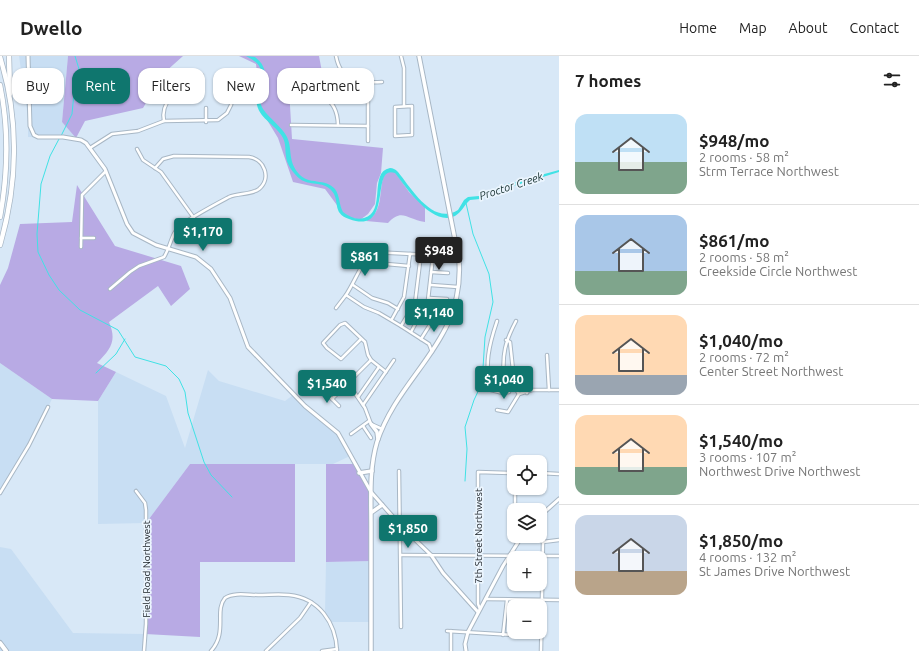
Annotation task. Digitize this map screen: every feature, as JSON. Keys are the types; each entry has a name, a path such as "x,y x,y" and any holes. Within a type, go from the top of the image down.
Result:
{"highway":[{"path":"9,56 11,76 10,100"},
{"path":"0,57 10,100 14,135 14,173 8,214 0,245"},
{"path":"0,85 4,107 7,163 0,217"},
{"path":"0,94 4,107"}],"main road":[{"path":"377,442 392,410 439,342 452,316 459,288 459,260 420,56"},
{"path":"370,422 377,432 371,492 372,651"},
{"path":"359,473 372,471"},
{"path":"371,513 382,505"},
{"path":"0,643 6,651"}],"street":[{"path":"28,56 31,131 38,137 63,137 81,140 90,148 106,171 129,228 138,237 196,257 211,270 230,298 248,347 305,406 338,433 371,492 401,526 431,555 443,573 479,610"},
{"path":"336,56 339,68"},
{"path":"401,56 404,68 404,106"},
{"path":"374,82 382,82"},
{"path":"164,121 163,112 166,104"},
{"path":"90,148 105,137 112,134 138,130 164,121 206,122 218,120 227,113 231,104"},
{"path":"331,104 336,110 338,125"},
{"path":"368,104 368,141"},
{"path":"395,106 404,106 412,106 412,136 395,136 395,106"},
{"path":"206,108 206,122"},
{"path":"291,125 368,126"},
{"path":"137,149 143,160 155,168 194,218"},
{"path":"110,289 139,266 162,259 169,248 176,230 230,197 259,189 265,177 262,164 256,159 249,157 174,156 163,159 155,168"},
{"path":"81,247 82,195 106,171"},
{"path":"81,238 94,238"},
{"path":"411,332 429,298 432,255 434,247"},
{"path":"336,308 353,285 368,255 376,251 432,255"},
{"path":"392,319 404,297 410,254"},
{"path":"401,326 415,303 421,254"},
{"path":"364,262 408,266"},
{"path":"431,272 448,273"},
{"path":"353,285 372,298 388,303 398,309"},
{"path":"431,285 459,288"},
{"path":"346,295 369,310 392,319 429,344 432,352"},
{"path":"429,298 447,299"},
{"path":"422,313 438,323"},
{"path":"422,339 433,320"},
{"path":"497,321 487,357 487,368 491,390 503,393 509,392 504,378 502,361 506,340 516,321"},
{"path":"361,339 341,359 323,343 342,324 345,323 365,342 368,355 371,360 386,372"},
{"path":"506,340 510,342 513,370 527,392"},
{"path":"429,344 439,342"},
{"path":"547,355 549,390"},
{"path":"332,399 371,360"},
{"path":"363,405 394,360"},
{"path":"358,397 379,367"},
{"path":"504,378 509,378 519,394"},
{"path":"348,383 363,405 370,422 382,429"},
{"path":"497,410 508,412 519,394 532,390 559,390"},
{"path":"324,391 339,406"},
{"path":"0,493 29,444 48,407"},
{"path":"351,434 370,422"},
{"path":"363,426 371,438"},
{"path":"399,471 401,526 400,627"},
{"name":"7th Street Northwest","path":"479,610 477,555 478,472 507,473"},
{"path":"547,473 559,474"},
{"name":"Field Road Northwest","path":"136,491 145,503 146,510 146,619 144,651"},
{"path":"547,510 559,499"},
{"path":"547,542 559,540"},
{"path":"512,551 517,543"},
{"path":"401,555 507,556"},
{"path":"547,556 559,556"},
{"path":"466,651 464,644 468,632 507,560"},
{"path":"211,651 220,637 222,603 228,596 290,595 311,602 322,611 331,623 336,636 337,650 322,651"},
{"path":"485,599 507,600 503,635"},
{"path":"547,600 559,600"},
{"path":"266,651 300,618 311,602"},
{"path":"447,631 468,632 473,634 507,635"},
{"path":"451,631 451,651"},
{"path":"541,639 541,651"}],"shaded area":[{"path":"19,56 68,56 64,100 64,68 21,68"},
{"path":"68,56 183,56 170,68 138,68 138,104 145,104 143,108 85,121 76,138 62,122"},
{"path":"239,56 319,56 321,68 277,68 277,104 290,104 292,139 383,148 381,173 377,183 375,204 368,214 360,220 345,216 325,189 293,182 278,138 261,110 260,104 269,104 269,68 256,68 256,64"},
{"path":"26,104 64,104 62,122 76,138 28,137"},
{"path":"390,171 395,172 409,192 425,207 425,222 401,215 397,216 388,223 366,221 378,208 383,178 386,173"},
{"path":"77,185 115,246 181,266 190,289 171,306 158,286 109,322 112,334 111,344 109,349 97,363 116,372 98,401 52,399 0,363 0,285 8,268 20,224 72,222"},
{"path":"0,363 52,399 28,448 0,496"},
{"path":"208,370 219,381 285,401 293,395 338,433 350,456 333,464 190,464 146,523 98,524 98,401 116,372 166,396 185,448"},
{"path":"190,464 295,464 295,562 200,562 200,637 145,634 146,523"},
{"path":"326,464 354,464 371,492 372,561 326,562"},
{"path":"0,547 11,549 73,633 145,634 143,651 0,651"},
{"path":"372,561 373,622 332,622 325,612 326,562"}],"water":[{"path":"246,56 255,57 263,68 260,68 255,62"},
{"name":"Proctor Creek","path":"261,104 263,109 287,137 293,164 299,174 307,179 327,184 335,189 343,212 353,218 364,218 371,214 377,201 380,177 384,171 390,168 398,172 416,195 431,209 440,213 449,214 458,210 464,200 468,197 479,196 504,185 559,170 559,172 504,189 480,199 470,200 455,216 446,218 437,216 420,204 395,173 387,173 383,179 377,210 372,218 363,222 349,219 343,216 338,210 336,198 328,187 304,181 300,179 291,169 286,159 283,138 261,114 257,105"}],"waterway":[{"path":"61,136 72,114 74,93 73,83 79,69 75,56"},
{"path":"59,139 50,156 41,184 37,234 38,252 49,275 59,290 80,310 118,330 135,357 166,366 179,379 185,392 188,413 204,462 211,475 232,497"},
{"path":"465,481 467,449 465,427 474,400 482,383 485,337 493,302 489,274 473,234 466,203"},
{"path":"96,373 116,354 125,339"}]}
